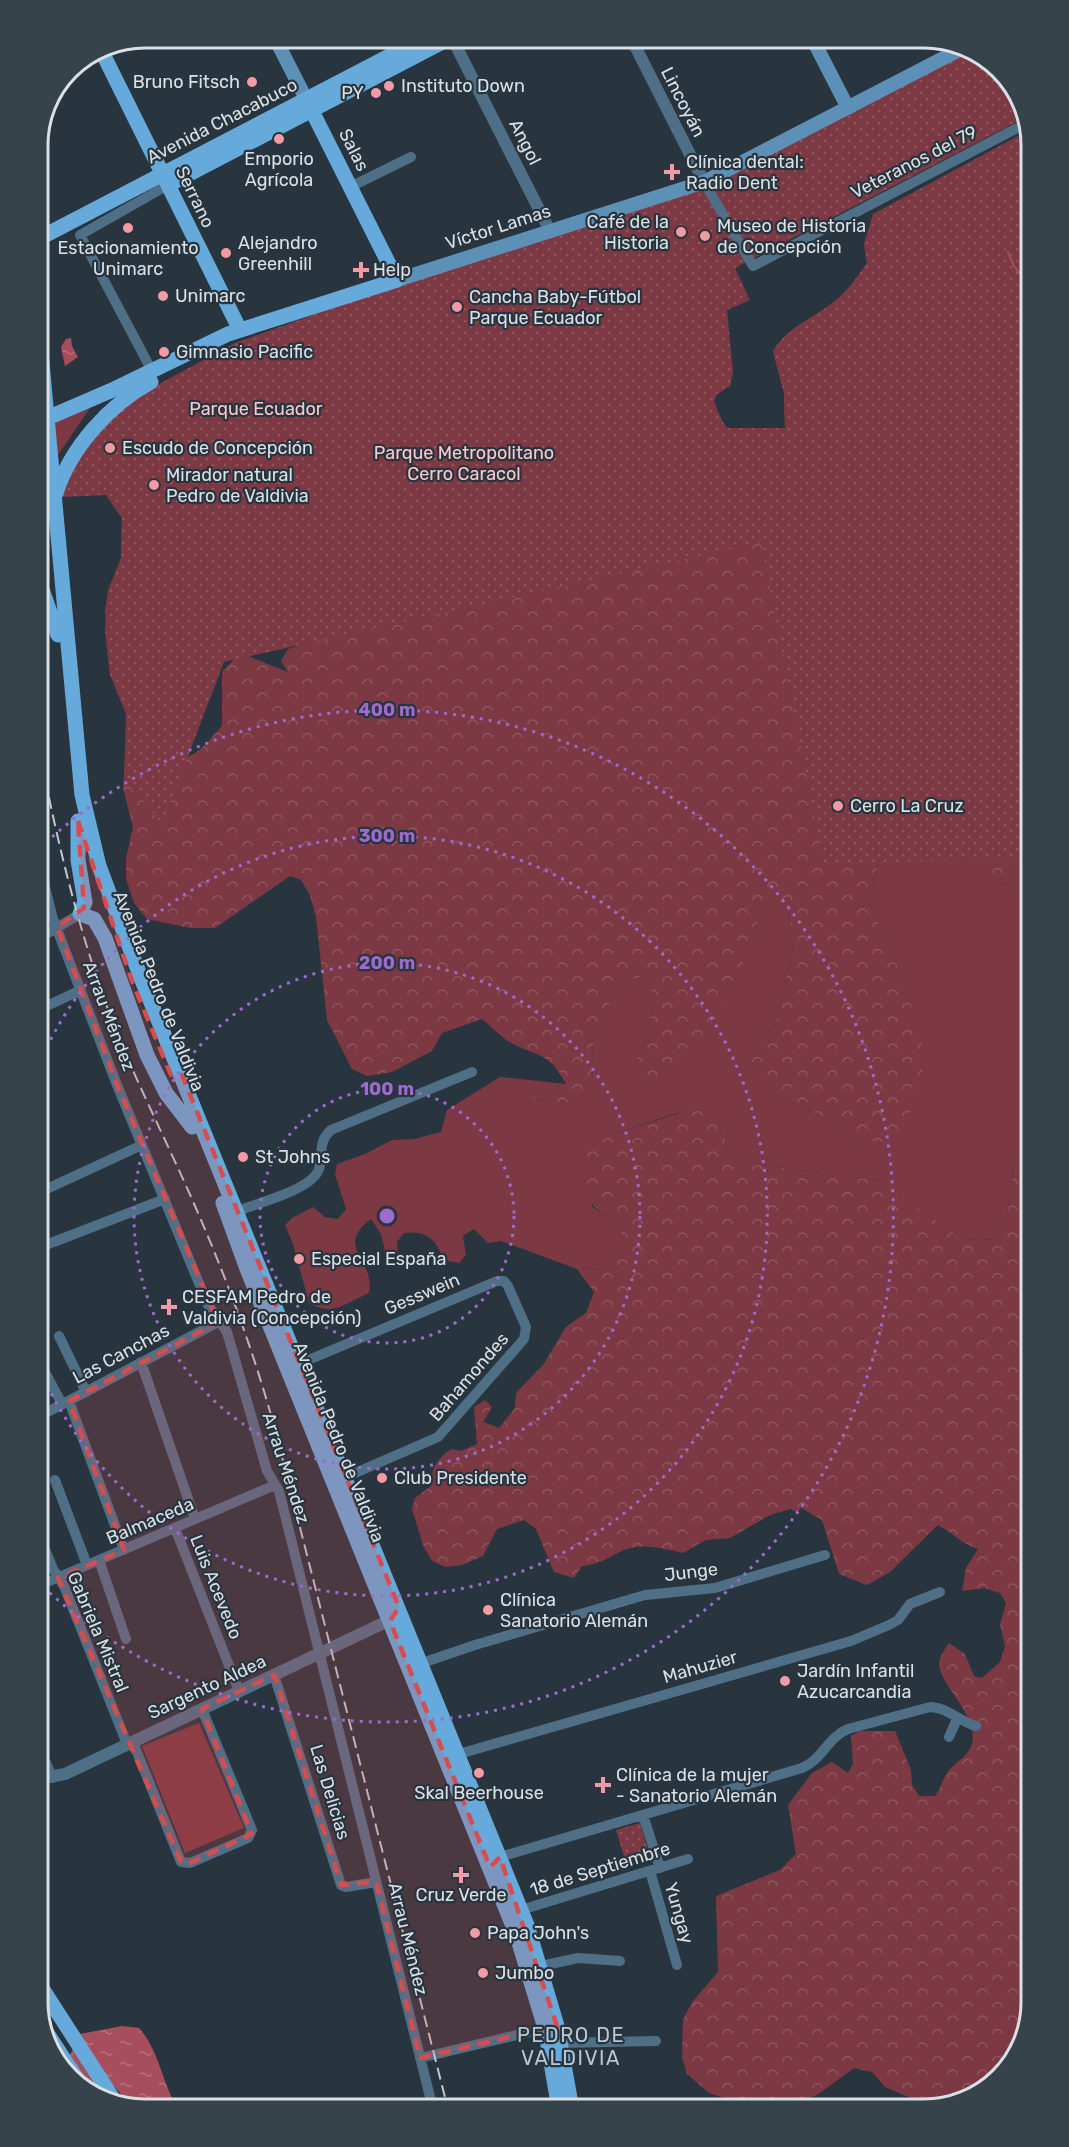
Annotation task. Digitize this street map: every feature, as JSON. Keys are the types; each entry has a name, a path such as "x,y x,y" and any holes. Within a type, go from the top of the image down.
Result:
{"main road":[{"name":"Salas","path":"280,48 398,280"},
{"name":"Avenida Chacabuco","path":"48,233 165,179 309,104 407,48"},
{"name":"Avenida Chacabuco","path":"309,104 429,48"},
{"path":"817,48 848,108"},
{"name":"Víctor Lamas","path":"48,418 240,330 704,182 955,53"},
{"name":"Serrano","path":"105,57 240,330"},
{"path":"51,502 68,464 118,403 144,385 217,346 240,330"},
{"path":"48,460 51,502"},
{"path":"48,477 51,502"},
{"name":"Avenida Pedro de Valdivia","path":"51,502 62,580 82,795 89,833 176,1075 192,1127 294,1367 346,1477 407,1626 417,1669 442,1749 492,1871 551,2027 561,2043 570,2099"},
{"name":"Avenida Pedro de Valdivia","path":"51,502 58,635 78,821 88,863 132,981 237,1210 390,1620 459,1754 521,1910 541,1966 551,2027 558,2099"},
{"path":"48,606 58,635"},
{"path":"78,821 78,860 85,902 80,914 94,919 109,945 154,1071 174,1104 192,1127"},
{"path":"132,981 141,1039"},
{"path":"154,1071 176,1075"},
{"path":"399,1606 390,1620 407,1626"},
{"path":"442,1749 449,1753 459,1754"},
{"path":"483,1851 500,1857 492,1871"},
{"path":"48,1998 108,2091"}],"street":[{"name":"Angol","path":"456,48 550,231"},
{"name":"Lincoyán","path":"636,48 704,182"},
{"name":"Veteranos del 79","path":"704,182 753,266 1019,127"},
{"path":"350,187 411,158"},
{"name":"Avenida Chacabuco","path":"152,371 80,235 165,179"},
{"name":"Arrau Méndez","path":"48,906 208,1305 227,1332 267,1471 281,1500 430,2099"},
{"path":"48,933 80,914"},
{"path":"48,1005 81,990"},
{"path":"237,1210 311,1181 320,1166 322,1142 331,1130 472,1072"},
{"path":"48,1188 142,1144"},
{"path":"48,1244 165,1199"},
{"name":"Gesswein","path":"294,1367 497,1281 504,1281"},
{"name":"Bahamondes","path":"346,1477 438,1437 524,1339 526,1327 504,1281"},
{"name":"Las Canchas","path":"48,1412 220,1321"},
{"path":"59,1336 86,1392"},
{"name":"Luis Acevedo","path":"141,1362 195,1519"},
{"path":"48,1374 66,1402 124,1550"},
{"path":"55,1480 87,1565"},
{"name":"Balmaceda","path":"48,1582 275,1485"},
{"name":"Luis Acevedo","path":"175,1528 239,1691"},
{"name":"Junge","path":"417,1669 475,1645 645,1595 715,1588 825,1555"},
{"name":"Gabriela Mistral","path":"48,1556 181,1862 190,1863 248,1838 252,1830 202,1709"},
{"path":"99,1560 126,1639"},
{"name":"Mahuzier","path":"459,1754 851,1641 889,1625 898,1620 910,1604 940,1592"},
{"name":"Sargento Aldea","path":"48,1778 130,1743 390,1620"},
{"name":"Las Delicias","path":"274,1675 340,1883 346,1887 376,1882"},
{"path":"500,1857 802,1768 814,1761 836,1736 848,1729 930,1707 939,1708 957,1719 976,1726"},
{"path":"949,1737 957,1719"},
{"path":"48,1767 53,1778"},
{"name":"Yungay","path":"643,1815 677,1965"},
{"name":"18 de Septiembre","path":"521,1910 688,1859"},
{"path":"541,1966 578,1958 620,1961"},
{"path":"420,2058 551,2027"},
{"path":"561,2043 656,2041"}],"highlighted area":[{"path":"78,821 132,981 171,1075 182,1075 399,1607 390,1621 490,1867 500,1857 557,2026 420,2058 376,1882 341,1885 274,1675 202,1709 252,1834 190,1863 181,1862 58,1578 124,1550 69,1401 218,1322 117,1085 57,927 84,908"}],"green space":[{"name":"Parque Metropolitano Cerro Caracol","path":"960,55 993,76 1014,108 1018,121 735,268 750,300 727,310 733,372 730,386 717,394 714,400 718,415 727,428 785,428 784,393 773,351 793,329 839,298 856,279 867,263 864,244 873,214 1020,135 1021,858 824,864 761,542 224,662 162,824 124,777 126,714 110,675 105,631 108,591 121,558 122,518 106,495 61,497 87,442 135,397 235,343 391,287 691,192"},
{"path":"864,244 1021,805 1021,877 1003,885 971,867 939,816 860,820 878,862 869,904 889,942 909,997 922,1044 922,1094 888,1142 856,1140 827,1119 777,1095 748,1072 752,1045 775,1026 793,950 789,911 768,902 759,917 751,944 717,1018 706,1035 679,1065 657,1080 636,1084 629,1076 646,1038 655,999 646,976 629,980 616,990 594,1038 592,1082 584,1102 554,1105 530,1097 566,1084 554,1066 543,1057 511,1043 482,1019 442,1033 432,1051 392,1072 367,1076 352,1069 327,1020 316,917 310,895 301,880 290,876 215,928 190,928 147,919 134,903 126,879 126,858 133,827 123,788 124,777 142,769 187,757 206,744 222,726 222,672 240,653 288,672 281,661 288,649 318,639 110,675 105,611 108,591 121,558 122,518 106,495 728,341 733,372 730,386 717,394 714,400 724,426 727,443 785,428 784,393 773,351 793,329 834,302 848,289 867,263"},
{"path":"92,405 54,461 51,424"},
{"path":"862,770 1003,885 1021,877 1021,1161 1015,1164 1007,1212 997,1240 960,1238 881,1181 744,1163 727,1152 725,1142 728,1123 677,1113 612,1135 592,1206 620,1227 625,1247 604,1268 577,1269 501,1241 488,1243 474,1229 463,1236 466,1255 459,1263 444,1260 438,1247 430,1238 412,1232 404,1233 397,1242 398,1259 393,1263 387,1259 381,1234 371,1219 360,1229 356,1238 358,1254 370,1281 369,1293 333,1309 309,1303 293,1244 285,1225 292,1218 313,1207 325,1217 338,1219 346,1209 335,1174 337,1164 365,1154 392,1140 415,1139 441,1132 447,1110 500,1077 566,1084 531,1097 554,1105 592,1082 594,1038 616,990 628,980 646,976 655,999 646,1038 629,1077 754,936 760,912 768,902 789,910 793,950 775,1026 752,1045 777,1095 827,1119 856,1140 909,997 889,942 869,904 878,862 860,820"},
{"path":"707,1104 728,1123 725,1142 727,1152 744,1163 882,1181 960,1238 997,1240 1007,1212 1015,1164 1021,1161 1021,2002 1018,2027 1005,2056 988,2075 961,2092 943,2097 913,2099 885,2087 872,2072 854,2068 808,2099 728,2099 709,2093 687,2074 682,2057 683,2019 693,2001 718,1972 716,1896 780,1870 796,1854 788,1805 812,1773 832,1762 848,1773 853,1764 851,1736 860,1731 895,1731 911,1770 912,1785 919,1796 935,1796 948,1771 970,1748 973,1733 970,1722 945,1681 939,1664 949,1643 965,1654 974,1676 982,1678 1000,1662 1005,1646 1000,1625 1006,1603 1000,1593 984,1588 962,1591 966,1568 978,1549 967,1545 938,1525 890,1572 867,1585 839,1574 822,1520 801,1508 797,1513 791,1509 770,1515 730,1538 706,1540 683,1553 652,1547 630,1548 600,1562 582,1566 574,1578 554,1572 536,1529 524,1520 497,1529 483,1556 462,1565 445,1567 432,1561 423,1545 412,1509 415,1498 431,1486 432,1474 442,1456 452,1449 461,1451 477,1444 474,1407 485,1400 492,1407 483,1422 499,1428 515,1408 516,1393 543,1365 566,1327 586,1313 594,1292 577,1269 604,1268 624,1247 620,1227 598,1210 586,1195 584,1187 587,1149 612,1135"},
{"path":"199,1723 244,1828 185,1853 142,1746"},
{"path":"640,1823 651,1860 627,1867 616,1830"}],"water":[{"path":"71,338 72,346 78,357 65,366 61,347 66,339"},
{"path":"122,2026 139,2028 156,2056 173,2099 126,2097 114,2086 98,2086 86,2079 80,2074 70,2055 80,2034"}],"waterway":[{"path":"1008,252 1021,275"}],"railway":[{"path":"48,792 70,888 102,993 124,1050 208,1235 262,1384 445,2099"}],"place":[{"name":"Bruno Fitsch","path":"252,82"},
{"name":"Instituto Down","path":"389,86"},
{"name":"PY","path":"376,93"},
{"name":"Emporio Agrícola","path":"279,139"},
{"name":"Clínica dental: Radio Dent","path":"672,172"},
{"name":"Estacionamiento Unimarc","path":"128,228"},
{"name":"Café de la Historia","path":"681,232"},
{"name":"Museo de Historia de Concepción","path":"705,236"},
{"name":"Alejandro Greenhill","path":"226,253"},
{"name":"Help","path":"361,270"},
{"name":"Unimarc","path":"163,296"},
{"name":"Cancha Baby-Fútbol Parque Ecuador","path":"457,307"},
{"name":"Gimnasio Pacific","path":"164,352"},
{"name":"Escudo de Concepción","path":"110,448"},
{"name":"Mirador natural Pedro de Valdivia","path":"154,485"},
{"name":"Cerro La Cruz","path":"838,806"},
{"name":"St Johns","path":"243,1157"},
{"name":"Especial España","path":"299,1259"},
{"name":"CESFAM Pedro de Valdivia (Concepción)","path":"169,1307"},
{"name":"Club Presidente","path":"382,1478"},
{"name":"Clínica Sanatorio Alemán","path":"488,1610"},
{"name":"Jardín Infantil Azucarcandia","path":"785,1681"},
{"name":"Skal Beerhouse","path":"479,1773"},
{"name":"Clínica de la mujer - Sanatorio Alemán","path":"603,1785"},
{"name":"Cruz Verde","path":"461,1875"},
{"name":"Papa John's","path":"475,1933"},
{"name":"Jumbo","path":"483,1973"}],"district":[{"name":"PEDRO DE VALDIVIA","path":"571,2046"}],"park label":[{"name":"Parque Ecuador","path":"256,409"}]}
